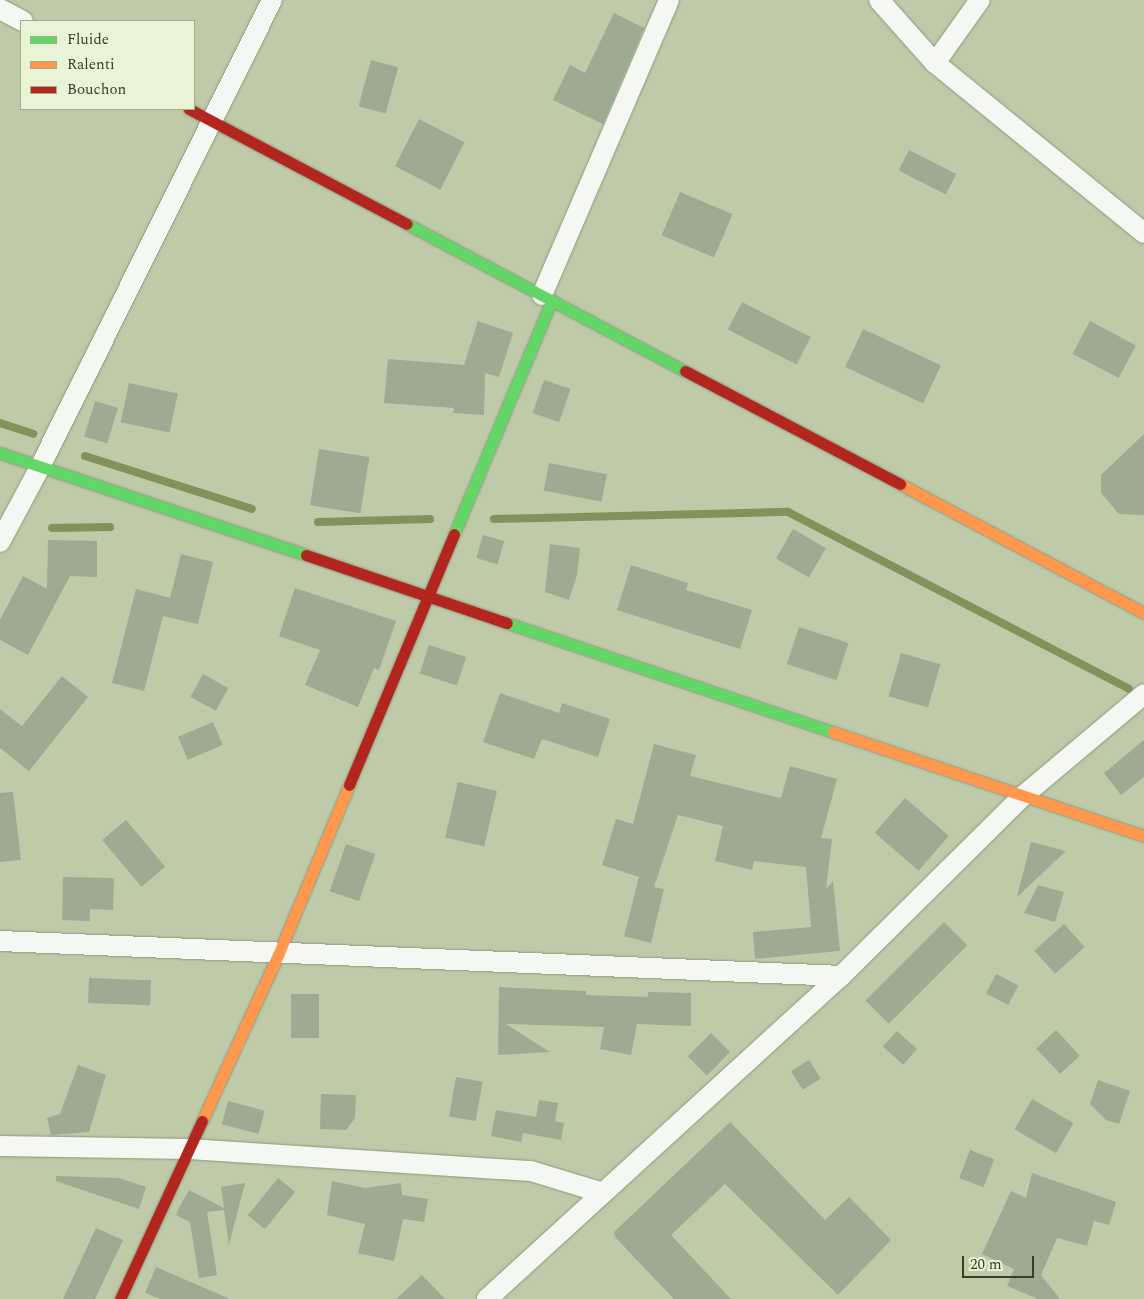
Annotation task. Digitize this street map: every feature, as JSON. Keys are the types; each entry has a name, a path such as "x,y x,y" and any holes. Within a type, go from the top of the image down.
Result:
{"street":[{"path":"0,542 40,467 272,0"},
{"path":"120,1299 278,954 427,597 669,0"},
{"path":"879,0 935,63 1144,233"},
{"path":"935,63 980,0"},
{"path":"0,9 22,20"},
{"path":"191,110 1144,613"},
{"path":"0,453 1144,836"},
{"path":"487,1299 841,976 1024,796 1144,694"},
{"path":"0,941 841,976"},
{"path":"0,1146 189,1149 531,1171 603,1193"}],"building":[{"path":"614,13 644,28 603,124 553,100 570,65 585,73"},
{"path":"371,60 398,67 386,114 359,106"},
{"path":"419,119 464,142 440,189 395,166"},
{"path":"909,150 956,174 946,195 899,170"},
{"path":"680,192 732,214 714,258 662,235"},
{"path":"742,302 811,337 797,365 728,330"},
{"path":"478,321 513,333 499,377 485,373 484,415 453,413 454,408 384,403 388,359 464,365"},
{"path":"1090,321 1136,345 1119,378 1073,354"},
{"path":"863,329 941,365 923,403 845,367"},
{"path":"544,380 570,389 559,422 533,413"},
{"path":"129,383 178,393 170,433 121,422"},
{"path":"95,401 118,408 107,443 84,436"},
{"path":"1144,434 1144,515 1119,514 1101,493 1101,475"},
{"path":"319,449 369,457 360,513 310,505"},
{"path":"549,463 607,474 602,502 544,490"},
{"path":"793,529 826,548 809,577 776,558"},
{"path":"483,535 504,541 498,564 476,558"},
{"path":"48,540 97,541 97,577 70,576 28,655 0,640 0,620 23,576 47,589"},
{"path":"550,544 580,548 577,575 569,600 545,592"},
{"path":"181,554 213,562 198,624 163,616 144,691 112,683 136,589 170,598"},
{"path":"631,565 688,583 686,590 752,610 740,649 617,610"},
{"path":"295,588 396,621 379,670 374,668 358,707 305,685 320,650 279,636"},
{"path":"799,627 848,643 836,680 787,664"},
{"path":"429,645 466,657 457,686 420,674"},
{"path":"901,653 940,664 928,708 889,696"},
{"path":"203,674 228,688 216,711 190,697"},
{"path":"62,676 88,697 29,771 0,748 0,709 22,726"},
{"path":"500,693 559,713 562,703 610,719 598,757 542,739 534,759 483,742"},
{"path":"213,722 223,745 188,760 178,737"},
{"path":"1144,740 1144,777 1121,795 1104,773"},
{"path":"654,744 696,755 690,776 781,798 790,766 837,779 821,838 832,839 826,889 833,881 840,951 755,959 753,932 811,927 806,867 754,861 752,870 715,861 723,826 678,815 654,887 664,889 651,943 624,936 639,877 602,865 616,819 633,824"},
{"path":"458,782 497,791 484,847 445,838"},
{"path":"13,792 21,860 0,862 0,793"},
{"path":"905,798 949,836 919,871 875,833"},
{"path":"126,820 165,867 141,887 102,840"},
{"path":"1031,842 1066,851 1017,897"},
{"path":"346,844 375,854 359,901 330,891"},
{"path":"63,877 114,878 113,910 90,909 90,921 62,920"},
{"path":"1038,885 1064,892 1055,922 1024,913"},
{"path":"944,922 967,945 889,1024 866,1000"},
{"path":"1064,924 1085,947 1055,974 1034,951"},
{"path":"996,974 1018,985 1008,1005 986,994"},
{"path":"89,978 151,980 150,1005 88,1003"},
{"path":"499,987 586,991 586,995 648,997 648,992 691,993 691,1026 637,1024 631,1055 600,1049 604,1027 506,1024 550,1052 498,1055"},
{"path":"291,994 319,994 319,1038 291,1038"},
{"path":"1056,1030 1080,1056 1060,1074 1036,1048"},
{"path":"897,1031 917,1049 903,1065 883,1047"},
{"path":"711,1033 730,1052 707,1075 688,1056"},
{"path":"809,1060 821,1079 803,1090 791,1071"},
{"path":"78,1065 106,1075 89,1132 51,1135 47,1118 60,1114"},
{"path":"456,1077 483,1082 476,1121 449,1116"},
{"path":"1098,1080 1130,1091 1119,1124 1106,1120 1090,1104"},
{"path":"321,1094 356,1095 355,1118 346,1130 320,1129"},
{"path":"1032,1099 1074,1123 1056,1153 1014,1129"},
{"path":"539,1100 558,1103 555,1121 564,1123 561,1140 523,1133 521,1142 491,1136 496,1110 536,1117"},
{"path":"228,1101 265,1111 258,1134 222,1124"},
{"path":"730,1122 825,1220 849,1197 891,1240 838,1295 725,1184 671,1235 731,1299 674,1299 615,1237 614,1232"},
{"path":"970,1150 994,1159 984,1187 959,1178"},
{"path":"1032,1173 1116,1202 1109,1225 1094,1221 1087,1246 1057,1238 1041,1275 1060,1299 1038,1299 1007,1286 1014,1269 982,1254 1011,1191 1026,1198"},
{"path":"56,1176 119,1178 146,1187 139,1209 56,1181"},
{"path":"278,1178 295,1192 265,1229 248,1215"},
{"path":"332,1181 365,1188 401,1183 402,1195 428,1199 424,1222 403,1219 394,1261 358,1253 365,1224 327,1215"},
{"path":"245,1183 229,1245 224,1210 207,1212 217,1275 199,1278 190,1222 176,1215 178,1210 189,1190 224,1208 221,1187"},
{"path":"96,1228 123,1240 95,1299 63,1299"},
{"path":"156,1267 230,1299 160,1299 145,1293"},
{"path":"422,1275 445,1299 396,1299"}],"waterway":[{"path":"0,423 33,434"},
{"path":"85,456 252,509"},
{"path":"494,519 788,512 1129,689"},
{"path":"318,522 430,519"},
{"path":"52,528 110,527"}],"traffic: fast":[{"path":"407,224 685,371"},
{"path":"454,534 552,300"},
{"path":"0,453 306,555"},
{"path":"507,623 833,732"}],"traffic: slow":[{"path":"900,484 1144,613"},
{"path":"833,732 1144,836"},
{"path":"202,1121 278,955 349,785"}],"traffic: jam":[{"path":"191,110 407,224"},
{"path":"685,371 900,484"},
{"path":"349,785 454,534"},
{"path":"306,555 507,623"},
{"path":"120,1299 202,1121"}]}
